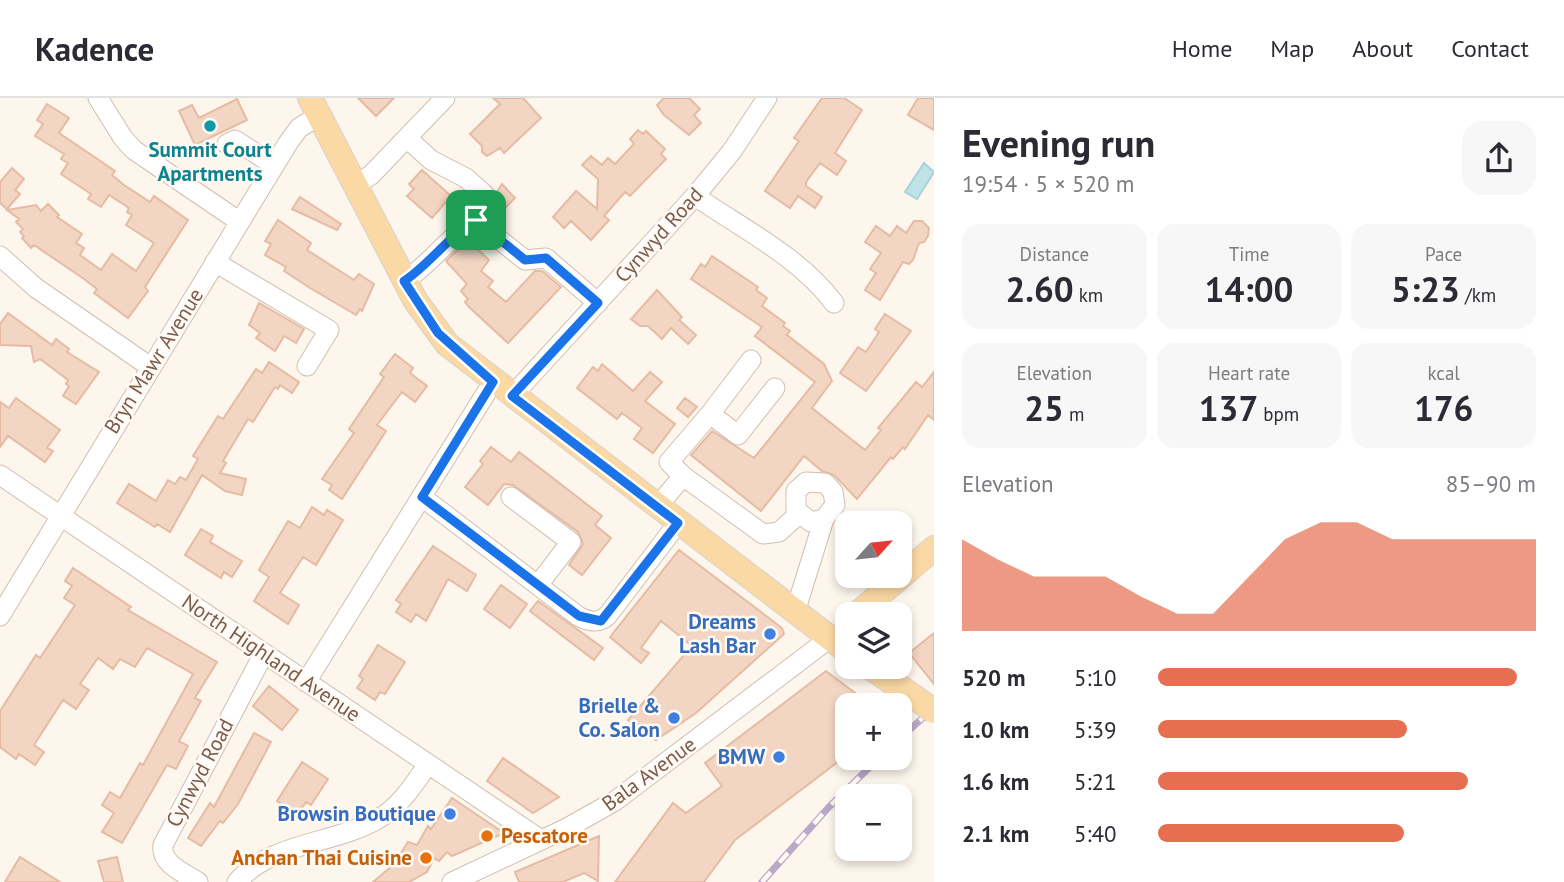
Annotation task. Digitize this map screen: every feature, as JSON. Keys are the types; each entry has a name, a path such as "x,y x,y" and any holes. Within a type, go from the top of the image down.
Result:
{"main road":[{"path":"314,107 404,281 438,333 503,389 657,508 795,612 835,634"},
{"path":"871,602 934,548"},
{"path":"888,679 934,711"}],"street":[{"path":"98,98 122,138 134,150 240,222"},
{"path":"354,186 371,175 445,98"},
{"name":"Cynwyd Road","path":"306,682 422,497 503,389 598,303 695,196 732,151 767,98"},
{"name":"Bryn Mawr Avenue","path":"0,616 149,366 274,165 314,107"},
{"path":"408,139 431,160 466,178 484,194"},
{"path":"227,144 235,141 274,165"},
{"path":"695,196 797,266 823,288 834,303"},
{"path":"404,281 422,271 466,225 476,220 525,260 546,258 598,303"},
{"path":"0,256 36,288 149,366"},
{"path":"215,262 329,330 307,366"},
{"path":"751,360 669,462 683,476 763,534 779,532 799,514"},
{"path":"710,414 738,435 775,388"},
{"name":"North Highland Avenue","path":"0,475 541,840"},
{"path":"657,508 683,476"},
{"path":"819,481 830,487 835,498 833,511 824,519 811,522 799,514 794,504 796,491 806,482 819,481"},
{"path":"422,497 583,619 601,621 678,523"},
{"path":"511,497 571,542 538,585"},
{"path":"795,612 824,519"},
{"name":"Bala Avenue","path":"452,882 581,821 621,796 835,641"},
{"name":"Cynwyd Road","path":"198,882 167,861 162,849 264,653"},
{"path":"237,882 252,867 272,855 362,827 380,818 396,805 428,764"}],"water":[{"path":"924,163 934,172 917,199 905,192"}],"building":[{"path":"358,98 394,98 376,116"},
{"path":"493,98 523,98 541,118 504,153 500,148 487,156 482,152 482,146 470,134 500,104"},
{"path":"664,98 689,98 700,109 694,115 701,123 689,135 664,115 657,105"},
{"path":"822,98 844,98 862,110 835,153 846,161 837,175 820,163 806,182 806,186 822,197 815,208 798,196 790,208 765,191 799,141 794,138"},
{"path":"918,98 934,98 934,130 908,115"},
{"name":"Summit Court Apartments","path":"237,99 247,120 195,145 179,111 192,105 199,118"},
{"path":"47,104 69,118 59,133 115,171 112,175 124,185 150,202 154,196 188,220 145,287 148,291 128,318 94,293 97,289 84,279 34,245 31,248 22,238 24,236 20,232 23,229 16,222 19,219 7,210 36,205 41,211 48,204 59,215 57,217 82,234 76,243 84,248 80,255 101,270 112,254 136,271 154,243 126,225 132,215 127,212 129,208 109,195 101,207 88,199 91,194 61,174 68,163 61,159 64,154 35,136 43,124 37,120"},
{"path":"638,130 643,134 646,131 665,149 661,154 666,159 630,196 625,192 604,216 609,220 591,240 571,221 564,228 553,217 576,191 597,209 598,179 582,165 591,156 602,165 608,158 615,164 634,144 630,139"},
{"path":"12,168 24,179 15,190 20,194 7,209 0,203 0,182"},
{"path":"422,170 451,196 432,218 407,196 414,189 409,184"},
{"path":"502,184 515,198 498,215 489,205"},
{"path":"300,197 341,224 337,230 292,209"},
{"path":"278,220 311,243 307,250 354,280 359,274 374,284 362,311 360,309 356,315 284,271 286,267 265,255 271,244 265,241"},
{"path":"914,221 922,221 929,228 928,236 924,242 919,243 913,260 909,264 903,262 880,300 865,290 876,273 870,269 881,253 865,242 876,226 890,236 897,226 906,233"},
{"path":"468,240 489,260 481,271 493,281 488,287 506,302 535,271 542,271 561,287 508,343 465,302 468,299 461,291 467,284 446,261"},
{"path":"712,256 758,287 756,290 767,298 762,306 785,323 783,326 790,331 787,335 824,364 832,381 812,408 865,450 881,430 878,428 916,382 922,387 934,372 934,420 928,415 905,449 903,447 893,459 891,457 857,499 834,475 822,471 804,456 761,511 691,455 712,431 754,458 815,382 755,336 762,327 691,279 701,264 705,267"},
{"path":"657,290 682,317 679,320 696,335 688,344 671,328 662,339 648,326 640,326 631,319"},
{"path":"259,303 304,329 296,343 284,336 275,351 256,338 260,333 249,325"},
{"path":"8,313 52,345 56,339 69,349 67,352 99,372 76,404 63,396 69,386 66,384 68,380 40,359 34,362 31,346 0,345 0,324"},
{"path":"885,314 911,331 866,391 840,373 858,347 866,352 879,332 875,329"},
{"path":"395,354 413,368 410,373 427,386 415,402 402,392 377,425 386,431 342,499 329,490 332,485 322,479 354,433 349,429 384,377 380,374"},
{"path":"269,362 299,382 292,393 280,385 278,389 275,387 253,422 248,419 223,461 226,463 220,473 246,479 242,495 225,491 202,475 170,532 157,524 155,527 117,503 129,484 156,501 168,480 175,484 180,477 186,480 198,459 193,456 218,416 223,419 256,369 262,373"},
{"path":"602,364 633,391 650,372 662,382 645,401 675,424 653,453 634,439 642,428 622,413 617,419 577,388 593,367 598,371"},
{"path":"16,398 60,430 47,448 53,451 45,462 8,436 0,447 0,402 9,408"},
{"path":"685,398 697,407 688,417 677,408"},
{"path":"491,447 511,462 519,452 602,516 595,525 611,538 582,575 569,565 583,544 578,532 513,485 504,484 488,505 465,487 483,464 480,461"},
{"path":"312,507 324,515 327,510 343,520 316,565 303,557 280,593 299,605 288,624 254,601 269,577 259,570 288,521 300,528"},
{"path":"201,529 213,536 210,542 242,561 232,577 224,572 221,578 185,555"},
{"path":"433,546 476,575 467,591 448,579 426,621 416,614 411,622 396,612 401,604 396,600"},
{"path":"679,550 782,628 784,634 696,713 656,740 628,720 692,646 661,621 641,648 649,653 641,663 610,637"},
{"path":"73,568 131,607 128,610 217,662 195,698 201,701 179,741 188,746 176,769 167,765 122,843 102,832 114,813 102,805 110,792 120,798 140,763 143,765 193,674 147,648 135,667 120,659 113,669 98,658 80,684 89,690 76,709 63,700 34,745 44,752 35,765 19,754 16,759 0,747 0,711 36,655 40,658 75,605 64,598 72,586 65,581"},
{"path":"501,585 527,604 510,628 484,609"},
{"path":"538,601 603,648 594,660 530,611"},
{"path":"934,633 934,684 912,657 912,651"},
{"path":"378,645 405,662 385,694 380,692 375,700 357,688 363,679 359,676"},
{"path":"826,671 855,693 835,693 835,764 735,840 704,882 615,882 673,803 686,813 722,786 705,763"},
{"path":"269,686 298,710 282,730 253,706"},
{"path":"254,733 271,742 238,804 223,823 220,821 201,846 188,838 210,803 214,807"},
{"path":"503,758 559,797 533,813 487,781"},
{"path":"302,762 328,779 311,805 306,802 297,815 277,801"},
{"path":"452,798 504,833 452,856 447,852 439,861 434,858 427,872 409,882 373,882 404,856 401,853 408,842 417,845 428,826 431,829"},
{"path":"599,836 598,881 584,873 563,882 519,882 515,872"},
{"path":"20,857 60,882 5,882"},
{"path":"117,857 123,882 104,882 98,861"}],"railway":[{"path":"912,727 934,708"},
{"path":"762,882 828,808 867,770"}],"place":[{"name":"Summit Court Apartments","path":"210,126"},
{"name":"Dreams Lash Bar","path":"770,634"},
{"name":"Brielle & Co. Salon","path":"674,718"},
{"name":"BMW","path":"779,757"},
{"name":"Browsin Boutique","path":"450,814"},
{"name":"Pescatore","path":"487,836"},
{"name":"Anchan Thai Cuisine","path":"426,858"}],"route":[{"path":"476,220 525,260 541,256 546,258 598,303 512,396 678,523 601,621 583,619 422,497 493,382 447,344 429,322 404,281 422,271 469,222 476,220"}]}
